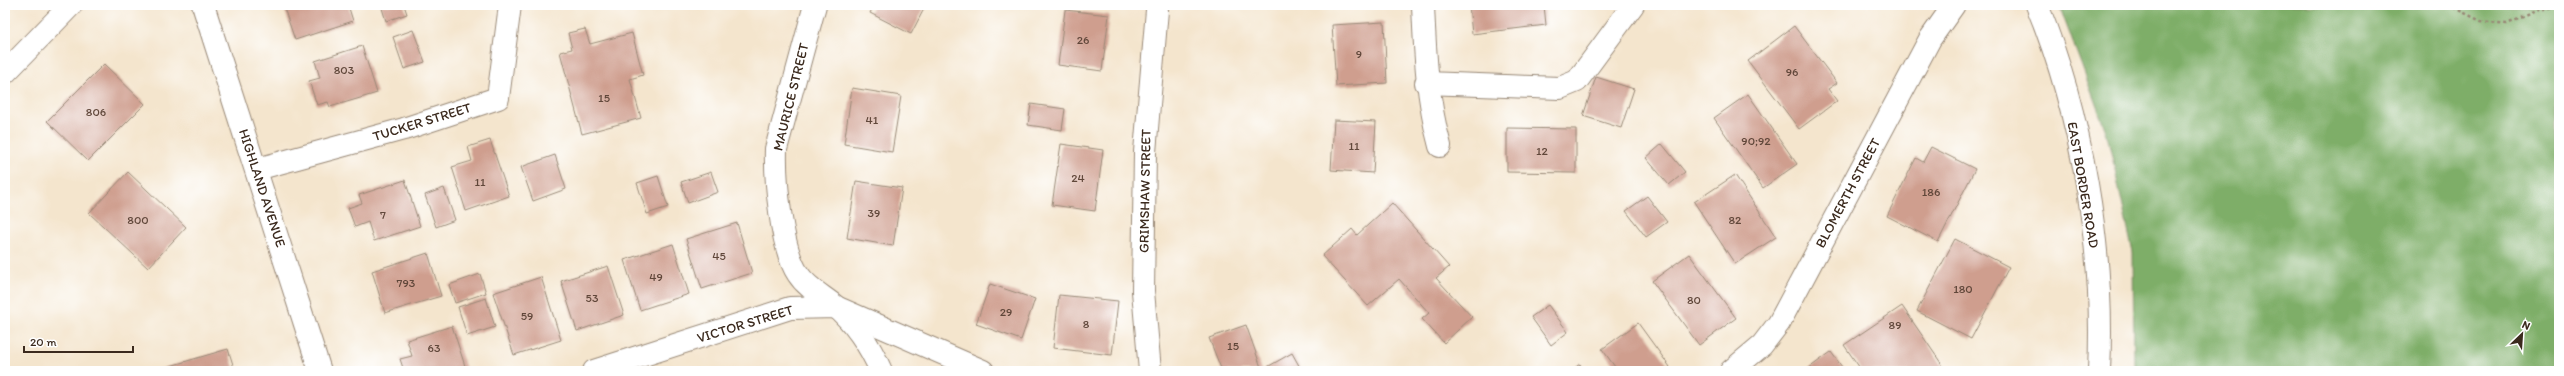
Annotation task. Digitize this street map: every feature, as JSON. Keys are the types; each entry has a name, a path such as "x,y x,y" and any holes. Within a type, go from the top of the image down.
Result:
{"street":[{"path":"5,74 71,5"},
{"name":"HIGHLAND AVENUE","path":"203,5 320,371"},
{"name":"TUCKER STREET","path":"256,169 404,129 498,98 510,5"},
{"name":"MAURICE STREET","path":"815,5 780,128 776,149 776,169 787,241 798,275 816,292 836,307 860,331 874,354 880,371"},
{"path":"1423,5 1426,83 1431,116 1440,146"},
{"path":"1426,83 1560,88 1577,81 1633,5"},
{"name":"BLOMERTH STREET","path":"1731,371 1762,345 1779,323 1930,39 1954,5"},
{"name":"EAST BORDER ROAD","path":"2037,5 2056,59 2084,176 2094,235 2100,343 2099,371"},
{"name":"GRIMSHAW STREET","path":"1150,371 1143,291 1145,152 1157,10"},
{"name":"VICTOR STREET","path":"594,371 790,308 836,307 983,371"}],"path":[{"path":"2143,5 2166,5"},
{"path":"2448,5 2480,21 2507,24 2539,10 2559,6"}],"green space":[{"path":"2059,5 2559,5 2559,371 2134,371 2133,253 2107,134"}],"building":[{"path":"283,5 348,5 353,21 295,40"},
{"path":"381,5 404,5 407,14 386,21"},
{"path":"874,5 926,5 911,34 870,13"},
{"path":"1469,5 1544,5 1546,25 1472,34"},
{"path":"1065,10 1109,15 1102,71 1058,65"},
{"path":"1384,22 1387,83 1336,86 1332,25"},
{"path":"1794,26 1837,83 1828,89 1837,101 1799,129 1748,61"},
{"path":"585,29 590,44 632,33 643,75 630,79 641,118 582,134 560,52 572,49 568,33"},
{"path":"413,30 425,62 404,69 393,37"},
{"path":"362,46 377,93 330,107 328,102 317,105 309,81 320,78 315,61"},
{"path":"104,64 145,104 88,161 47,121"},
{"path":"1596,77 1634,89 1621,128 1583,116"},
{"path":"852,88 901,96 892,152 844,144"},
{"path":"1748,94 1797,164 1763,188 1714,118"},
{"path":"1031,104 1065,109 1062,130 1028,125"},
{"path":"1334,120 1376,122 1373,173 1331,170"},
{"path":"1507,128 1576,129 1576,173 1507,172"},
{"path":"490,140 509,196 466,211 452,167 472,161 468,147"},
{"path":"1061,144 1103,150 1095,211 1052,205"},
{"path":"1662,144 1685,172 1669,185 1646,158"},
{"path":"1931,147 1975,169 1938,242 1887,216 1916,158 1923,162"},
{"path":"555,155 566,189 533,201 521,167"},
{"path":"128,172 186,227 148,268 89,213"},
{"path":"711,172 718,192 688,203 681,182"},
{"path":"1735,175 1776,237 1735,264 1694,202"},
{"path":"658,176 668,207 647,214 637,183"},
{"path":"405,180 420,226 374,241 368,222 355,227 348,208 362,203 359,195"},
{"path":"856,181 902,188 893,246 847,238"},
{"path":"444,188 455,220 436,227 425,195"},
{"path":"1647,196 1667,222 1646,237 1626,211"},
{"path":"1392,203 1449,267 1436,278 1472,317 1444,343 1422,319 1429,313 1399,279 1368,306 1322,256 1352,229 1357,235"},
{"path":"737,223 752,273 702,289 686,239"},
{"path":"1955,239 2009,267 1971,339 1917,311"},
{"path":"673,244 689,294 640,310 624,260"},
{"path":"428,253 441,296 385,313 372,271"},
{"path":"1689,254 1736,318 1699,345 1652,281"},
{"path":"608,266 624,315 577,331 561,281"},
{"path":"480,274 486,293 455,303 449,285"},
{"path":"541,277 561,340 514,355 493,293"},
{"path":"990,284 1035,299 1021,340 976,324"},
{"path":"1059,295 1118,301 1112,355 1053,348"},
{"path":"486,298 495,327 467,336 458,307"},
{"path":"1548,305 1568,332 1551,345 1531,317"},
{"path":"1902,306 1943,366 1936,371 1862,371 1844,345"},
{"path":"1638,323 1670,367 1665,371 1618,371 1602,349"},
{"path":"1246,325 1262,370 1292,353 1302,371 1222,371 1209,338"},
{"path":"452,326 466,369 404,371 400,359 412,356 407,340"},
{"path":"228,349 235,371 153,371"},
{"path":"1831,352 1845,371 1805,371"},
{"path":"1580,364 1584,371 1570,371"}]}
